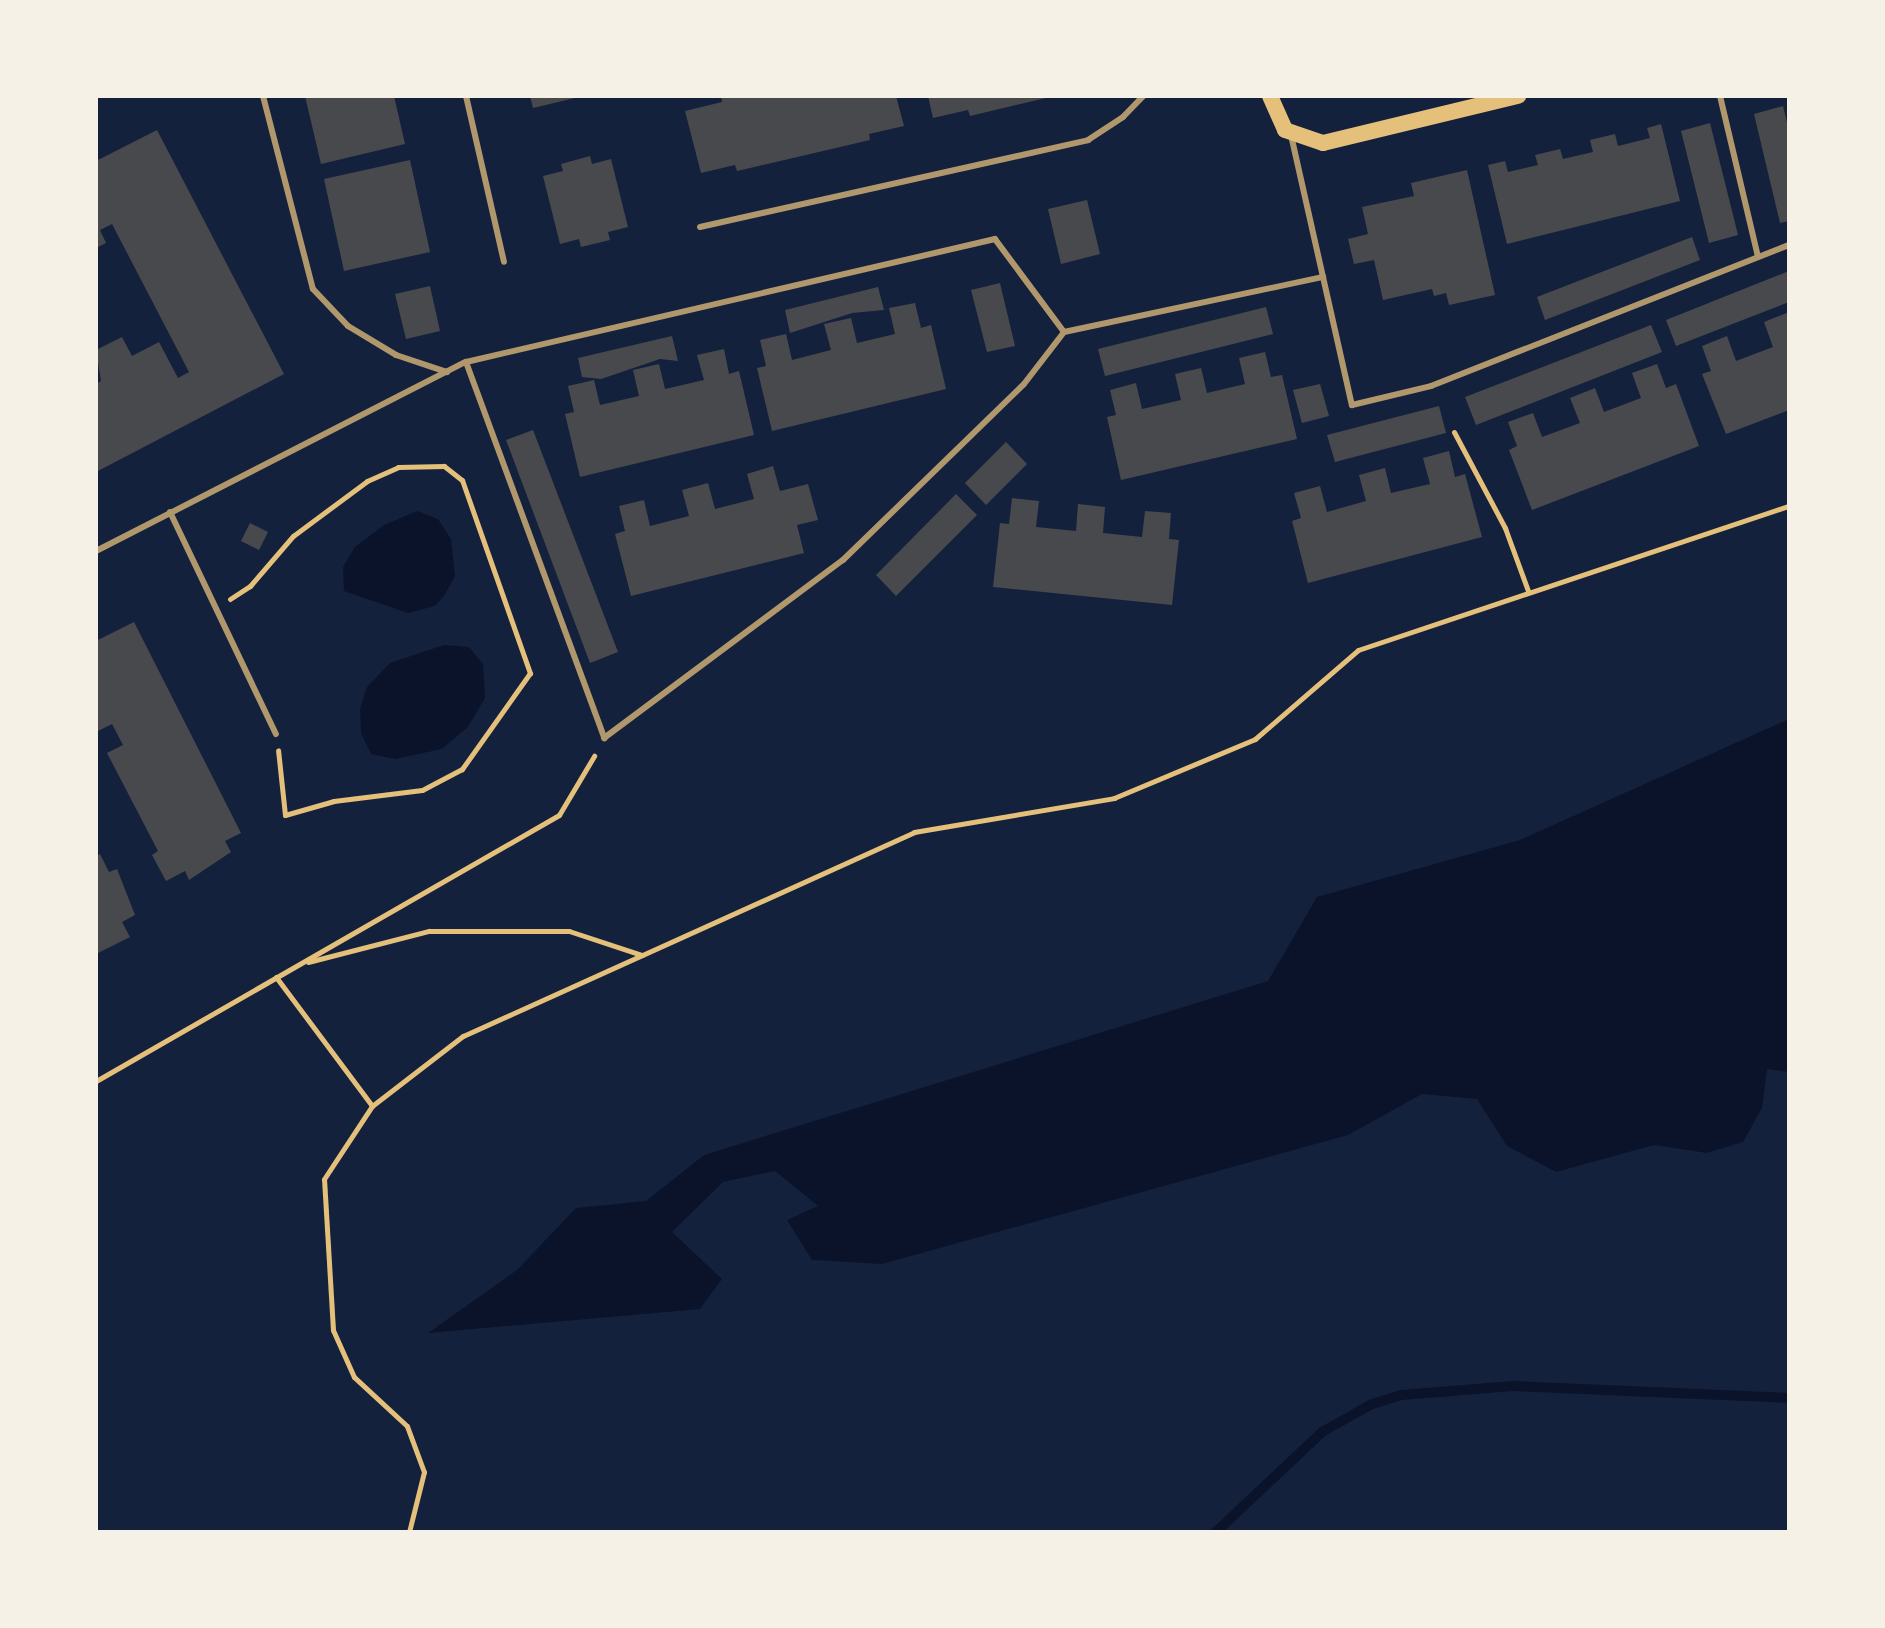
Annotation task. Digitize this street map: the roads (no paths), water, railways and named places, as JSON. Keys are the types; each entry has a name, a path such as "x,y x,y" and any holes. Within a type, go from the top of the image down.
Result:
{"main road":[{"path":"1270,96 1278,124 1291,135 1323,143 1518,96"}],"lane":[{"path":"263,96 313,289 360,334 396,355 447,372"},
{"path":"466,96 504,262"},
{"path":"700,227 1088,140 1123,117 1143,96"},
{"path":"1720,96 1758,257"},
{"path":"1291,135 1352,405 1431,386 1789,245"},
{"path":"96,551 466,362 995,239 1064,332"},
{"path":"466,362 604,738 843,560 1024,384 1064,332 1323,277"},
{"path":"170,512 276,734"}],"water":[{"path":"417,511 438,519 451,539 455,576 435,606 408,613 344,591 343,567 355,547 384,525"},
{"path":"444,645 469,647 483,664 485,698 468,727 442,749 395,759 371,754 361,733 360,709 367,687 390,663"},
{"path":"1789,719 1789,1072 1767,1069 1762,1108 1743,1142 1707,1153 1654,1145 1556,1172 1507,1146 1477,1099 1422,1094 1348,1135 882,1264 812,1260 787,1220 818,1206 775,1171 723,1182 672,1232 722,1279 700,1309 428,1333 517,1270 576,1208 646,1201 704,1155 1268,981 1317,897 1520,840"}],"waterway":[{"path":"1216,1532 1322,1432 1372,1404 1401,1395 1514,1386 1789,1398"}]}
